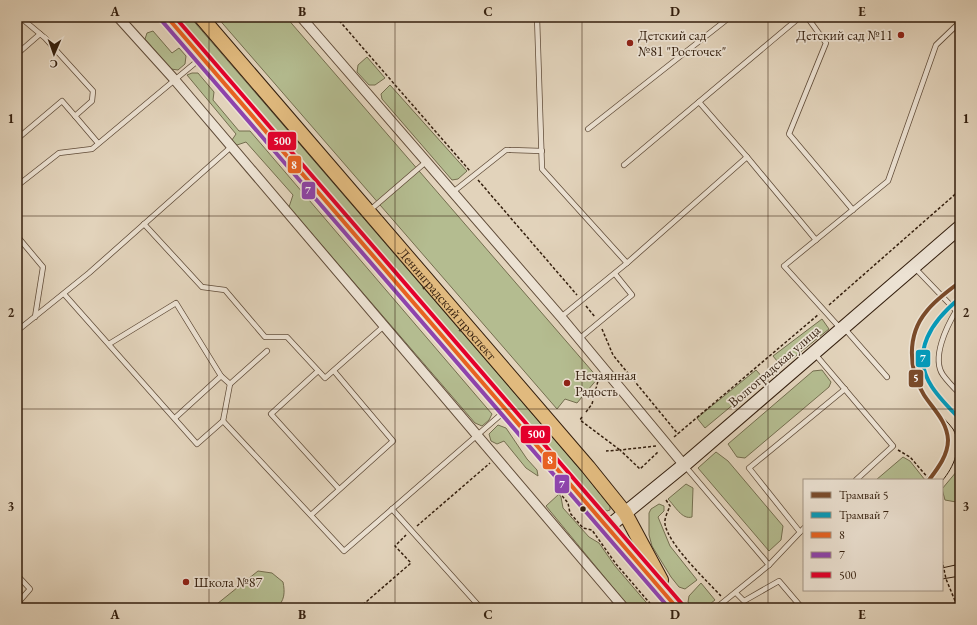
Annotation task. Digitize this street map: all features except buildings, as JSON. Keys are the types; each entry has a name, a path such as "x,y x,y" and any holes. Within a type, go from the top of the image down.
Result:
{"main road":[{"name":"Ленинградский проспект","path":"167,17 676,606"},
{"name":"Ленинградский проспект","path":"201,17 583,461 625,513 676,606"}],"street":[{"path":"118,17 174,79 624,608"},
{"path":"301,17 561,317 684,465"},
{"name":"Волгоградская улица","path":"608,527 684,465 960,227"}],"lane":[{"path":"20,17 40,34 93,91 92,100 75,116"},
{"path":"537,17 542,169 627,263"},
{"path":"588,128 730,17"},
{"path":"624,165 800,17"},
{"path":"807,17 826,43 789,134 853,210"},
{"path":"887,377 784,266 888,181 936,45 960,22"},
{"path":"17,54 40,34"},
{"path":"17,186 59,153 92,149 202,57"},
{"path":"17,139 62,101 98,143"},
{"path":"699,102 748,157 816,240"},
{"path":"17,331 64,294 231,147"},
{"path":"453,192 506,150 542,151"},
{"path":"561,317 627,263 748,157"},
{"path":"369,211 427,161"},
{"path":"144,224 202,287 226,290 265,337 287,337 325,378 384,326"},
{"path":"17,236 44,267 35,317"},
{"path":"913,266 958,313 947,324 942,338 939,358 942,374 960,394"},
{"path":"579,339 632,295 614,274"},
{"path":"64,294 197,444 223,421 230,384 266,351"},
{"path":"109,344 176,303 221,376 230,384"},
{"path":"814,352 892,446 857,479"},
{"path":"318,371 272,414 339,490"},
{"path":"311,515 393,441 334,371"},
{"path":"175,418 221,376"},
{"path":"800,532 749,468 844,389"},
{"path":"223,421 344,551 506,409"},
{"path":"684,465 769,565"},
{"path":"392,509 479,606 499,608"},
{"path":"716,608 769,565 803,529"},
{"path":"17,575 30,589 17,604"},
{"path":"736,593 744,601 779,581 802,608"}],"path":[{"path":"336,17 582,300 599,322 613,355 678,434"},
{"path":"582,418 580,420 620,450 640,469 666,444 824,310 960,190"},
{"path":"586,412 592,404 602,367"},
{"path":"606,451 666,444"},
{"path":"892,446 910,458 929,479"},
{"path":"560,492 568,503 570,513 583,528 592,530 616,564 654,608"},
{"path":"666,500 670,506 664,523 669,536 681,553 725,601"},
{"path":"943,565 946,579 958,608"}],"green space":[{"path":"178,17 190,17 585,475 610,506 610,510 607,511 603,509"},
{"path":"217,17 286,17 598,378 577,403 565,399 557,409"},
{"path":"153,31 172,53 179,48 186,56 185,64 178,70 171,69 145,39 147,33"},
{"path":"367,57 385,78 375,85 369,85 357,72 358,65"},
{"path":"198,73 214,92 213,100 239,131 250,131 492,414 489,420 482,426 475,423 289,207 293,195 246,142 237,145 232,140 236,134 187,75"},
{"path":"390,85 467,171 458,179 452,180 382,99 381,94"},
{"path":"822,319 829,329 782,367 773,356"},
{"path":"756,370 764,379 705,428 697,418"},
{"path":"822,370 831,382 829,387 745,458 737,457 728,444 813,371"},
{"path":"498,425 506,428 527,459 537,470 538,476 526,468 504,441 497,444 491,441 489,434"},
{"path":"716,452 728,461 783,526 781,540 769,551 698,468"},
{"path":"903,457 910,461 924,479 877,479"},
{"path":"957,471 960,474 960,507 956,502 945,500 943,488"},
{"path":"686,484 693,488 692,517 685,516 679,512 668,499"},
{"path":"559,494 563,508 589,537 599,543 615,566 651,608 630,608 546,506"},
{"path":"659,504 664,506 664,511 658,517 670,546 697,580 685,589 679,587 671,577 652,546 649,535 649,513 651,509"},
{"path":"258,571 272,573 283,582 284,596 276,608 212,608"},
{"path":"701,583 715,600 706,607 695,608 688,602 689,596"}],"tram line":[{"name":"5","path":"930,479 944,456 948,446 948,440 942,421 924,395 915,375 912,353 913,342 915,331 926,312 946,292 960,282"},
{"name":"7","path":"960,298 941,316 933,327 927,338 923,361 925,374 932,387 960,419"},
{"path":"936,410 953,429 957,442 956,456 943,480"},
{"path":"943,568 960,564"},
{"path":"943,579 960,576"}],"transit line":[{"name":"8","path":"167,17 677,608"},
{"name":"500","path":"175,17 682,604"},
{"name":"7","path":"162,21 669,608"}],"place":[{"name":"Детский сад №11","path":"901,35"},
{"name":"Детский сад №81 \"Росточек\"","path":"630,43"},
{"name":"Нечаянная Радость","path":"567,383"},
{"name":"Школа №87","path":"186,582"}]}
